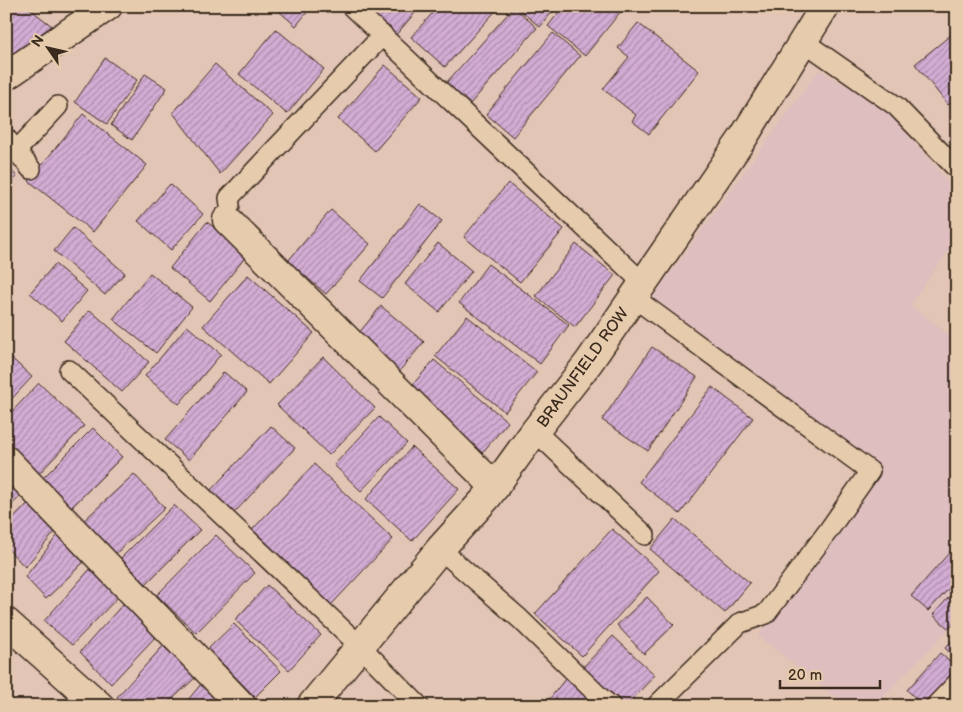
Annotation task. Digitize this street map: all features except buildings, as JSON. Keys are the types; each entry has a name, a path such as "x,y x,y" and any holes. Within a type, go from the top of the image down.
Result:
{"street":[{"path":"6,76 108,6"},
{"name":"BRAUNFIELD ROW","path":"311,706 440,549 488,496 535,431 589,362 743,138 803,41 821,8"},
{"path":"228,212 495,487"},
{"path":"6,460 242,706"},
{"path":"6,622 100,706"}],"lane":[{"path":"351,6 383,35 638,290 870,470 828,531 766,614 740,624 656,706"},
{"path":"228,212 229,198 383,35"},
{"path":"803,41 896,106 957,169"},
{"path":"31,169 11,144 58,106"},
{"path":"69,370 360,646 419,706"},
{"path":"535,431 645,535"},
{"path":"440,549 520,620 603,704"},
{"path":"935,706 957,683"}],"shaded area":[{"path":"819,70 885,108 957,192 957,238 910,305 957,341 957,621 873,706 847,706 758,636 881,468 650,301"}]}
